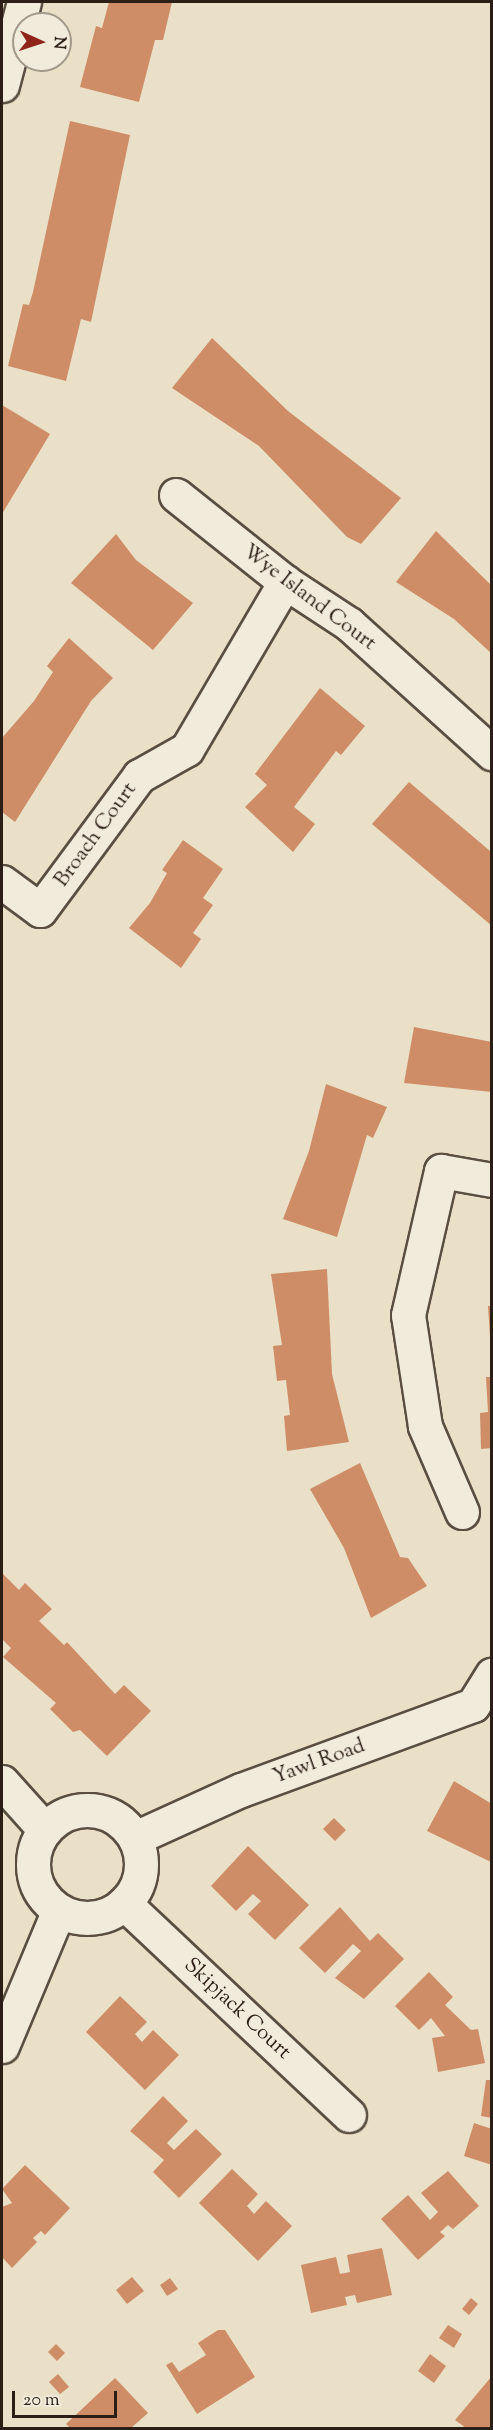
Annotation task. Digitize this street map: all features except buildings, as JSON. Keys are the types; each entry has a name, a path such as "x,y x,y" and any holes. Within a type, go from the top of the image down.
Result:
{"street":[{"path":"2,85 24,2"},
{"name":"Wye Island Court","path":"176,495 285,582 349,624 492,753"},
{"name":"Broach Court","path":"2,882 40,910 139,776 187,749 285,582"},
{"path":"462,1512 425,1426 408,1315 441,1171 492,1180"},
{"name":"Yawl Road","path":"135,1839 241,1790 482,1711 492,1675"},
{"path":"2,1782 45,1830"},
{"path":"92,1810 117,1819 135,1839 140,1872 124,1903 93,1918 59,1911 45,1898 34,1873 36,1846 45,1830 58,1818 92,1810"},
{"name":"Skipjack Court","path":"124,1903 349,2115"},
{"path":"2,2046 59,1911"}]}
